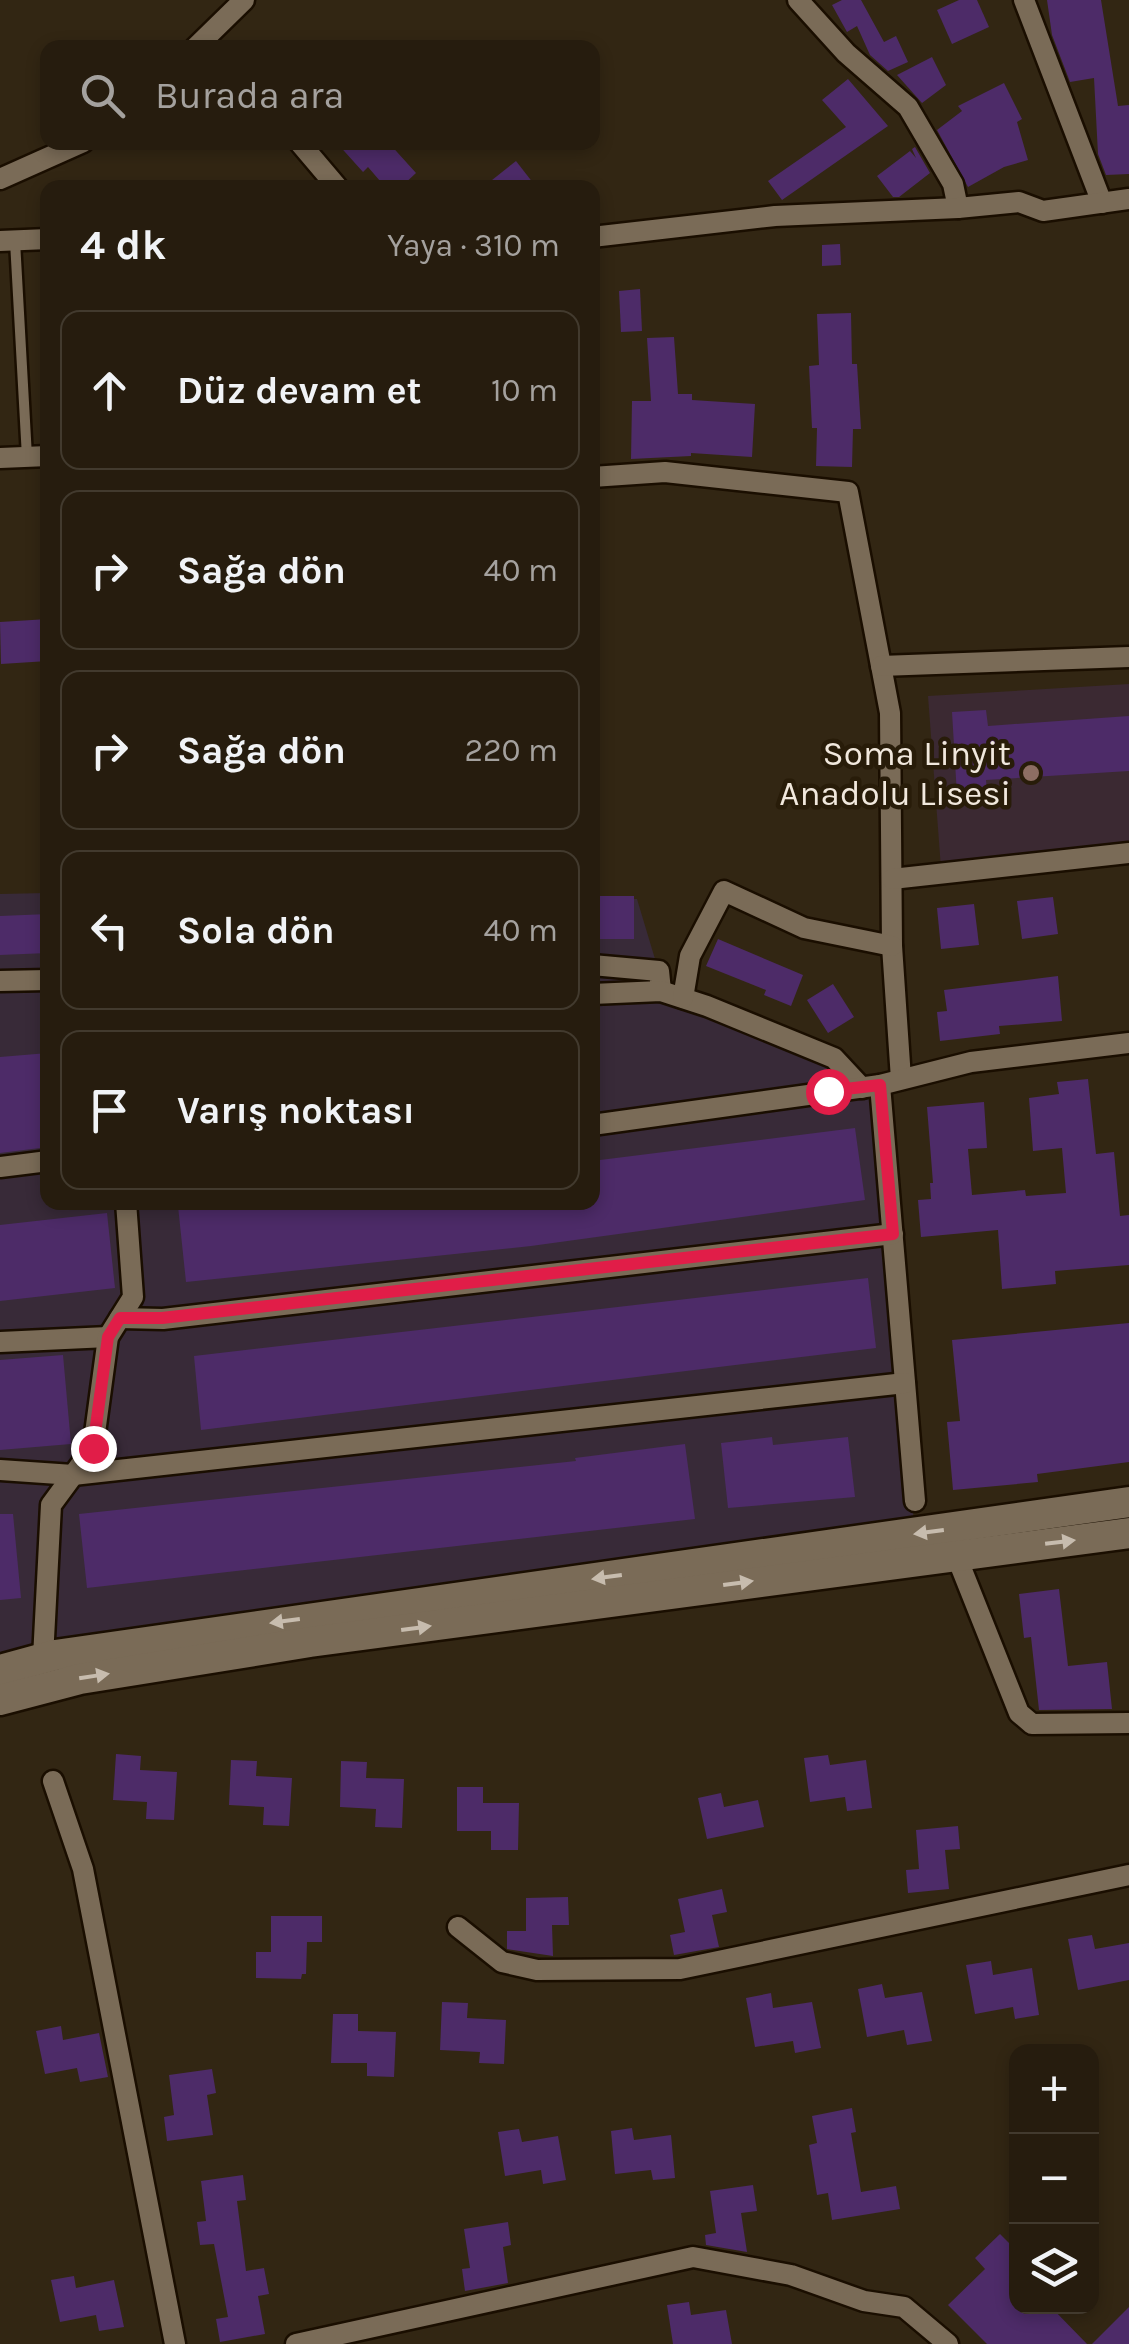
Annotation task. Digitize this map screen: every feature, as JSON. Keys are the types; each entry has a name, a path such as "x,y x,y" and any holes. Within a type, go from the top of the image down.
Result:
{"main road":[{"path":"0,1670 43,1658 1129,1502"},
{"path":"0,1700 80,1678 310,1642 1129,1533"}],"street":[{"path":"210,40 244,0"},
{"path":"798,0 846,53 908,108 953,184 958,208"},
{"path":"1024,0 1102,203"},
{"path":"0,179 65,150"},
{"path":"306,150 331,180"},
{"path":"600,236 776,216 1019,202 1043,211 1129,199"},
{"path":"8,241 40,239"},
{"path":"0,458 37,457"},
{"path":"600,476 665,472 848,492 890,713 892,946 902,1080"},
{"path":"881,666 1129,657"},
{"path":"892,879 1129,853"},
{"path":"683,998 690,956 724,891 804,928 892,946"},
{"path":"600,965 659,971 661,991"},
{"path":"0,981 40,980"},
{"path":"600,994 661,991 683,998 788,1036 834,1058 871,1086 893,1234 915,1501"},
{"path":"600,1124 871,1086 971,1062 1129,1043"},
{"path":"0,1167 40,1162"},
{"path":"43,1658 51,1505 93,1448 108,1337 133,1297 127,1210"},
{"path":"120,1318 162,1318 893,1234"},
{"path":"0,1342 108,1337"},
{"path":"0,1470 73,1475 905,1383"},
{"path":"956,1554 1018,1714 1032,1724 1129,1723"},
{"path":"53,1781 83,1868 175,2344"},
{"path":"458,1927 502,1962 537,1970 680,1969 1129,1875"},
{"path":"296,2344 694,2256 791,2275 864,2300 904,2307 948,2344"}],"lane":[{"path":"8,241 37,457"}],"shaded area":[{"name":"Soma Linyit Anadolu Lisesi","path":"1129,684 1129,850 941,868 928,696"},
{"path":"40,893 40,1210 600,1210 600,897 637,899 655,959 659,994 706,1008 876,1088 898,1381 915,1530 0,1661 0,894"}],"building":[{"path":"842,0 861,0 884,42 896,36 908,62 888,71 870,55 857,26 847,32 832,5"},
{"path":"959,0 977,0 989,27 952,44 937,10"},
{"path":"1047,0 1101,0 1118,106 1129,105 1129,174 1106,175 1098,154 1094,78 1070,82 1052,35"},
{"path":"932,57 946,85 922,103 897,75"},
{"path":"848,79 888,126 782,200 768,181 846,127 822,100"},
{"path":"1004,83 1022,119 1017,122 1028,160 1004,167 968,187 937,130 962,111 958,106"},
{"path":"915,147 930,173 899,197 893,197 877,176 910,151 916,158 912,149"},
{"path":"343,150 395,150 416,173 409,180 379,180 368,167 363,172"},
{"path":"516,161 531,180 492,180"},
{"path":"840,244 841,265 822,266 822,245"},
{"path":"640,289 642,331 621,332 619,291"},
{"path":"851,313 852,364 857,364 861,429 853,429 852,467 816,466 817,428 812,428 809,366 819,365 817,314"},
{"path":"674,337 678,394 692,394 692,400 755,404 752,457 691,453 631,459 632,401 651,401 647,338"},
{"path":"40,620 40,662 1,664 0,622"},
{"path":"986,710 988,726 1129,716 1129,771 986,780 987,793 957,795 952,712"},
{"path":"600,896 634,896 634,939 600,939"},
{"path":"1053,897 1058,934 1022,939 1017,901"},
{"path":"974,904 979,945 941,949 937,908"},
{"path":"40,914 40,953 0,955 0,916"},
{"path":"718,939 803,975 791,1006 764,995 766,990 706,966"},
{"path":"1058,976 1062,1021 999,1026 1000,1034 940,1041 937,1012 947,1011 944,990"},
{"path":"833,984 854,1017 828,1033 807,1000"},
{"path":"40,1054 40,1148 0,1153 0,1057"},
{"path":"1088,1079 1096,1154 1114,1152 1120,1216 1129,1215 1129,1265 1055,1271 1056,1284 1002,1289 998,1230 921,1237 918,1200 931,1199 933,1183 927,1107 984,1102 987,1148 968,1149 972,1195 1025,1190 1026,1196 1066,1193 1062,1148 1033,1151 1029,1098 1059,1094 1057,1082"},
{"path":"855,1128 865,1200 531,1246 186,1282 178,1210 600,1210 600,1160"},
{"path":"107,1213 115,1288 0,1301 0,1225"},
{"path":"868,1278 876,1348 201,1430 194,1356"},
{"path":"1129,1323 1129,1462 1037,1474 1038,1482 953,1490 947,1422 960,1421 952,1340"},
{"path":"63,1355 71,1444 0,1450 0,1360"},
{"path":"772,1437 773,1445 848,1437 855,1497 728,1508 721,1443"},
{"path":"685,1444 695,1519 87,1588 79,1514 576,1461 575,1458"},
{"path":"0,1514 13,1514 21,1598 0,1600"},
{"path":"1059,1589 1068,1666 1107,1662 1112,1709 1039,1710 1031,1637 1024,1638 1019,1594"},
{"path":"116,1754 141,1756 140,1770 177,1772 174,1820 146,1819 147,1802 113,1800"},
{"path":"828,1755 830,1765 866,1760 872,1808 847,1811 845,1797 810,1802 804,1758"},
{"path":"231,1760 257,1761 256,1776 292,1778 289,1826 263,1825 264,1807 229,1805"},
{"path":"341,1761 367,1762 366,1778 404,1779 402,1828 375,1827 376,1809 340,1807"},
{"path":"457,1787 483,1787 483,1803 519,1803 518,1850 491,1850 491,1831 457,1831"},
{"path":"721,1793 724,1807 758,1800 764,1827 707,1839 698,1798"},
{"path":"958,1826 960,1849 945,1850 949,1889 908,1893 906,1870 919,1869 916,1830"},
{"path":"722,1889 727,1912 712,1915 719,1947 674,1955 670,1935 685,1932 678,1899"},
{"path":"568,1897 569,1925 552,1925 553,1956 507,1949 507,1931 526,1931 526,1898"},
{"path":"271,1916 322,1916 322,1942 307,1942 306,1974 301,1979 256,1978 256,1952 271,1952"},
{"path":"1092,1935 1095,1949 1129,1943 1129,1980 1078,1990 1068,1939"},
{"path":"991,1961 993,1975 1032,1968 1039,2015 1015,2019 1013,2007 975,2014 966,1965"},
{"path":"882,1984 885,1998 922,1992 932,2041 907,2045 904,2030 867,2037 858,1989"},
{"path":"771,1993 773,2008 812,2002 821,2048 795,2053 793,2041 755,2047 746,1998"},
{"path":"442,2002 468,2003 467,2018 506,2020 504,2064 479,2063 480,2052 440,2050"},
{"path":"333,2014 358,2014 358,2031 396,2032 394,2077 367,2076 367,2063 331,2063"},
{"path":"61,2026 63,2040 99,2033 108,2077 80,2082 77,2068 45,2074 36,2031"},
{"path":"212,2069 216,2093 207,2095 213,2135 167,2141 164,2117 174,2115 169,2075"},
{"path":"852,2108 856,2132 851,2133 861,2192 896,2186 900,2209 832,2220 828,2193 817,2195 809,2145 817,2143 812,2116"},
{"path":"632,2128 634,2140 671,2135 675,2178 653,2180 651,2170 615,2174 611,2131"},
{"path":"519,2129 522,2142 558,2136 566,2180 543,2184 541,2170 505,2176 498,2132"},
{"path":"243,2175 246,2200 237,2201 246,2271 264,2268 269,2294 258,2296 265,2334 220,2342 216,2319 228,2317 214,2244 200,2245 197,2222 206,2221 201,2181"},
{"path":"753,2185 757,2211 741,2213 747,2252 706,2245 705,2235 716,2233 710,2191"},
{"path":"508,2222 511,2245 503,2247 508,2283 465,2291 462,2269 470,2268 464,2229"},
{"path":"1000,2234 1009,2243 1009,2314 1058,2314 1087,2344 987,2344 948,2305 985,2269 975,2258"},
{"path":"74,2276 76,2288 114,2280 124,2327 99,2331 96,2315 60,2322 51,2280"},
{"path":"689,2302 691,2315 726,2310 732,2344 673,2344 667,2305"},
{"path":"1129,2307 1129,2344 1092,2344"}],"place":[{"name":"Soma Linyit Anadolu Lisesi","path":"1031,773"}],"route":[{"path":"93,1448 108,1337 120,1318 162,1318 893,1234 880,1085 828,1091"}]}
